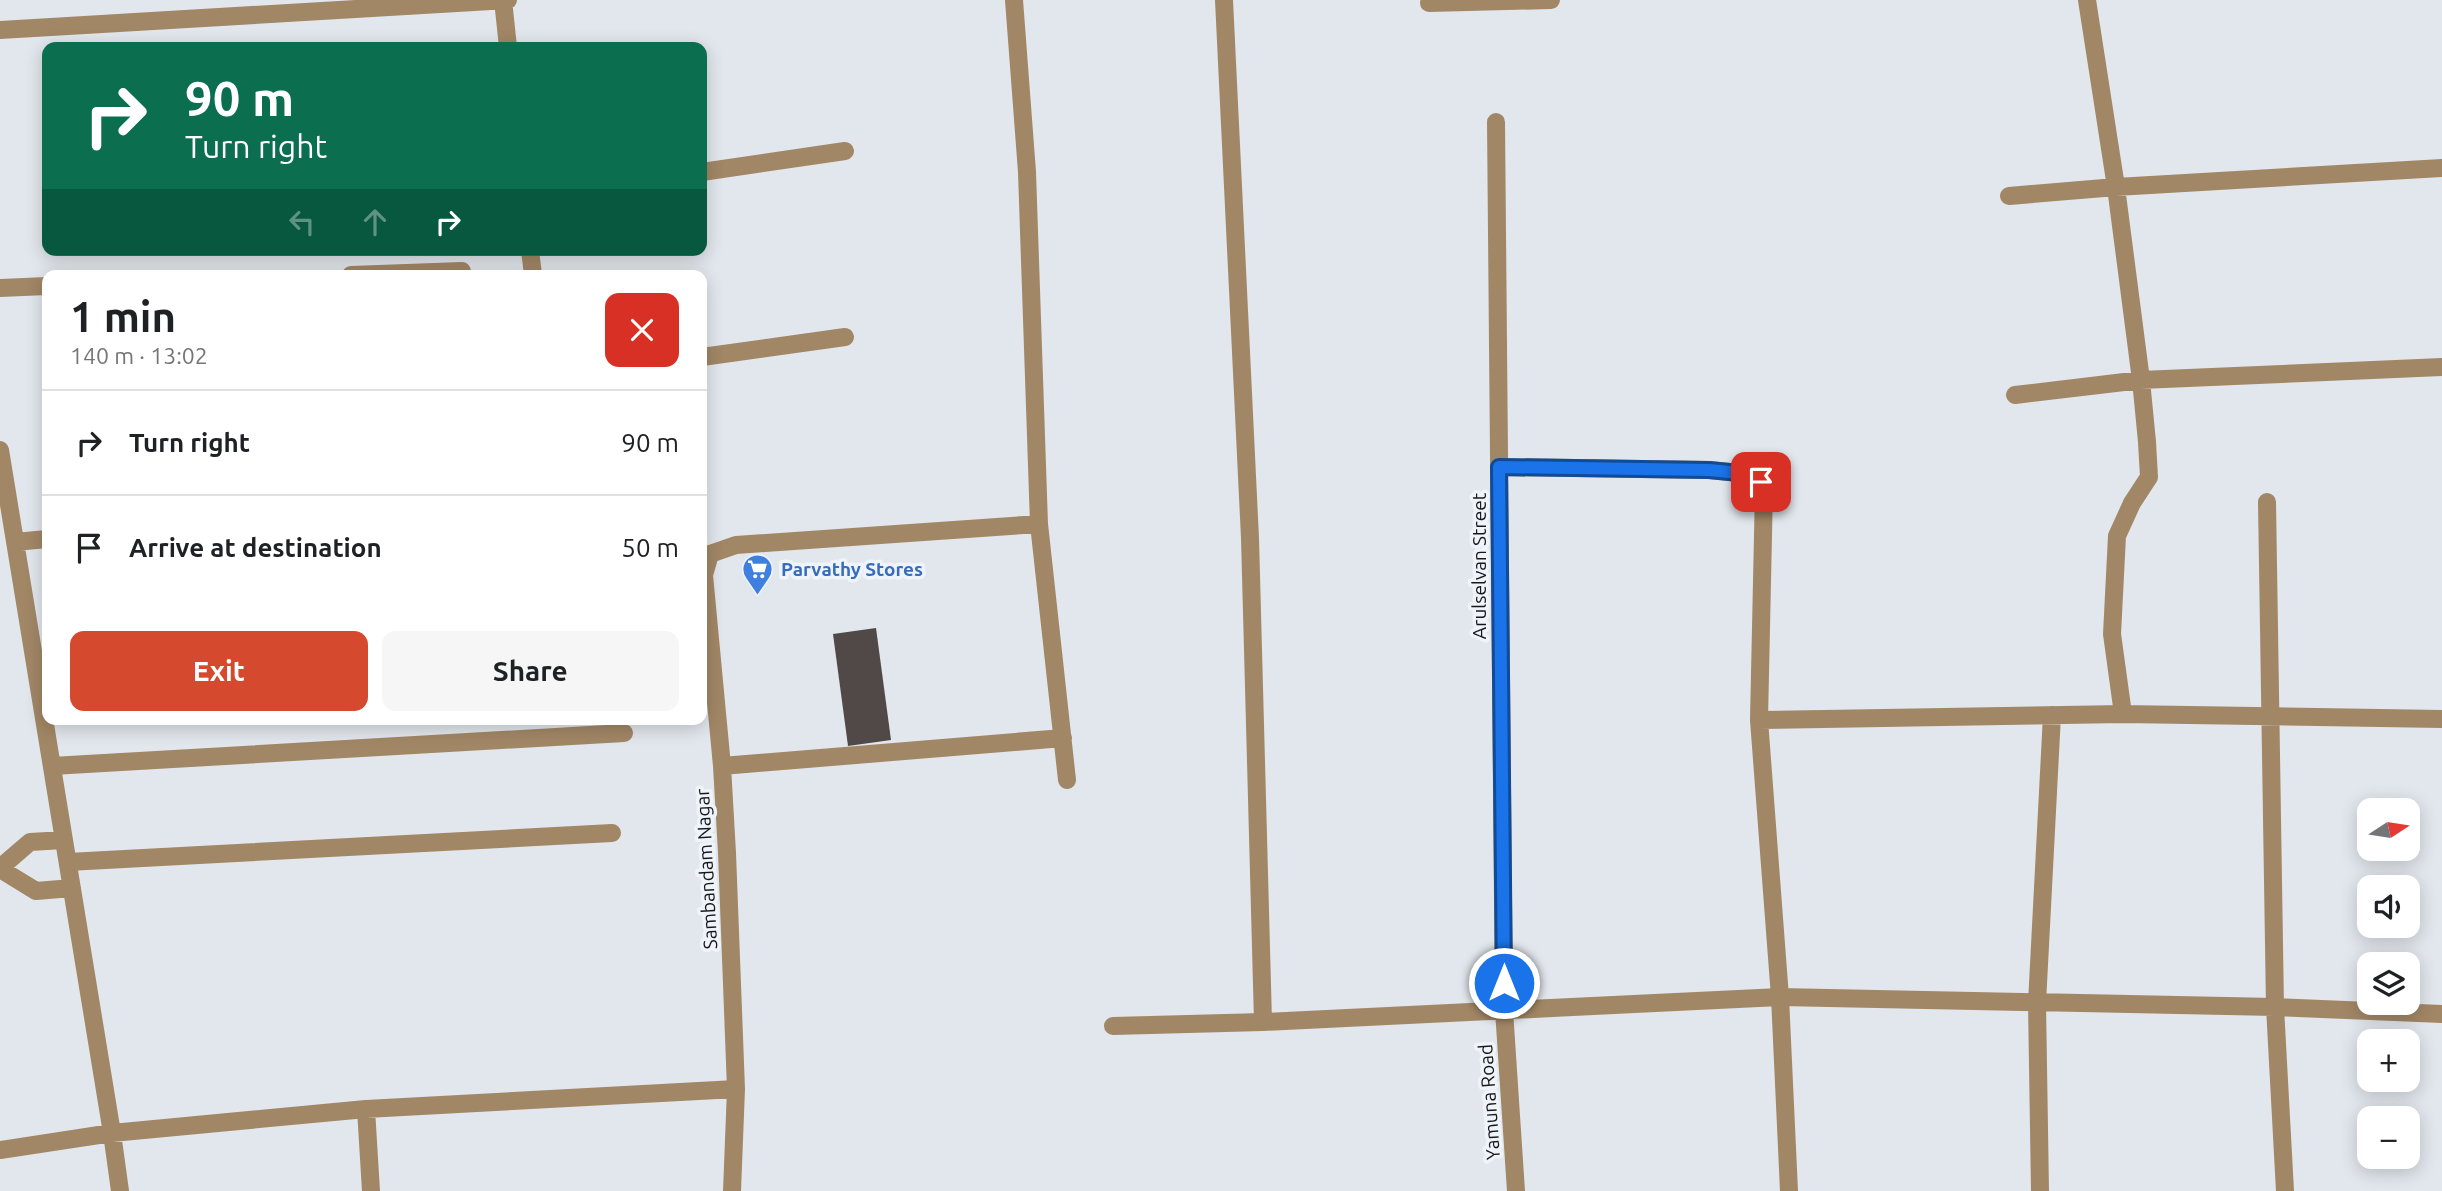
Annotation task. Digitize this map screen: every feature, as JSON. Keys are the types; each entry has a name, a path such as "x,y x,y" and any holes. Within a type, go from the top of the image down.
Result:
{"street":[{"path":"503,0 507,42"},
{"path":"0,30 508,0"},
{"path":"1014,0 1027,172 1039,524 1067,780"},
{"path":"1224,0 1250,538 1263,1022"},
{"path":"1429,4 1551,0"},
{"path":"2087,0 2116,187 2141,380 2148,477 2132,503 2118,536 2112,634 2123,714"},
{"name":"Arulselvan Street","path":"1496,122 1504,1010"},
{"path":"707,171 845,151"},
{"path":"2008,196 2442,168"},
{"path":"0,288 42,286"},
{"path":"707,357 845,337"},
{"path":"2015,395 2141,380 2442,367"},
{"path":"0,450 42,705"},
{"path":"1499,467 1709,470 1750,474 1761,482 1764,489 1759,720 1780,997 1788,1191"},
{"path":"2266,502 2275,1007 2285,1191"},
{"path":"707,555 736,545 1039,524"},
{"path":"15,542 42,539"},
{"name":"Sambandam Nagar","path":"707,607 722,766 736,1089 732,1191"},
{"path":"1759,720 2123,714 2442,719"},
{"path":"2040,1191 2037,1003 2052,715"},
{"path":"45,725 120,1191"},
{"path":"52,766 624,733"},
{"path":"722,766 1063,738"},
{"path":"68,862 612,833"},
{"path":"64,840 30,842 0,869 36,891 72,888"},
{"path":"1113,1026 1263,1022 1780,997 2275,1007 2442,1014"},
{"name":"Yamuna Road","path":"1504,1010 1516,1191"},
{"path":"0,1150 112,1133 366,1109 736,1089"},
{"path":"366,1109 371,1191"}],"building":[{"path":"876,628 891,740 848,746 833,634"}],"place":[{"name":"Parvathy Stores","path":"758,596"}],"route":[{"path":"1504,983 1499,467 1709,470 1750,474 1761,482"}]}
